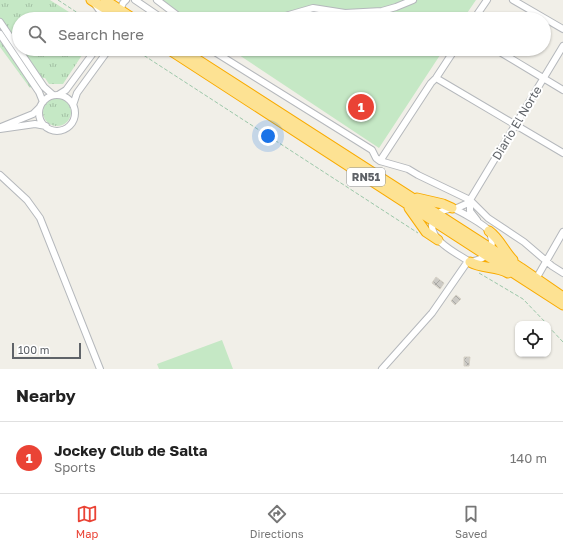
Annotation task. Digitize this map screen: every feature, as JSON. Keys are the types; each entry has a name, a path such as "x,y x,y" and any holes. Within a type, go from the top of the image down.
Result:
{"highway":[{"path":"92,0 122,6"},
{"path":"105,0 122,6"},
{"name":"RN51","path":"179,56 405,197"},
{"name":"RN51","path":"191,56 489,252 525,271 563,297"},
{"path":"405,197 443,204 454,208"},
{"path":"405,197 426,232 438,240"},
{"path":"489,231 497,238 510,258 525,271"},
{"name":"RN51","path":"489,252 526,281 563,305"},
{"path":"469,261 479,266 506,271 518,280 526,281"}],"street":[{"path":"92,0 100,12"},
{"path":"135,0 153,12"},
{"path":"157,0 173,12"},
{"path":"364,12 382,11 414,0"},
{"path":"479,12 487,0"},
{"path":"513,0 534,12"},
{"path":"299,12 313,8 339,12"},
{"path":"0,22 12,40"},
{"path":"551,22 563,29"},
{"path":"0,34 12,52"},
{"name":"Diario El Norte","path":"470,200 563,46"},
{"path":"15,56 39,92 42,104 40,118 46,127"},
{"path":"23,56 44,87 56,95 67,98 73,105"},
{"path":"0,128 32,114 42,104 66,90 91,56"},
{"path":"0,128 35,124 57,130 68,126 74,117 73,105 77,93 104,56"},
{"path":"221,56 372,150 376,158 380,161 408,169 470,200 488,218 524,242 563,273"},
{"path":"380,161 450,56"},
{"path":"507,56 563,90"},
{"path":"436,78 563,153"},
{"path":"0,175 27,200 40,218 100,369"},
{"path":"469,261 438,240 433,234 432,225 439,212 466,204 470,200"},
{"path":"470,200 470,211 479,223"},
{"path":"382,369 432,313 469,261 480,259 489,252 492,241 489,231 454,208"},
{"path":"536,279 563,232"}],"path":[{"path":"58,0 76,12"},
{"path":"145,56 422,235"},
{"path":"476,271 523,299 543,321"},
{"path":"551,329 563,342"}],"green space":[{"path":"0,0 50,0 69,12 12,12 12,36 0,18"},
{"path":"160,0 476,0 468,12 177,12"},
{"path":"0,39 32,86 30,88 0,47"},
{"path":"26,56 81,56 63,84 49,84 45,78 41,78"},
{"path":"241,56 439,56 379,148"},
{"path":"57,98 67,102 71,112 67,122 57,126 47,122 43,112 47,102"},
{"path":"222,340 233,369 159,369 157,364"}],"building":[{"path":"436,277 444,283 440,289 432,283"},
{"path":"456,295 461,299 455,305 451,301"},
{"path":"464,357 470,357 469,366 464,366"}],"place":[{"name":"Jockey Club de Salta","path":"361,107"}]}
